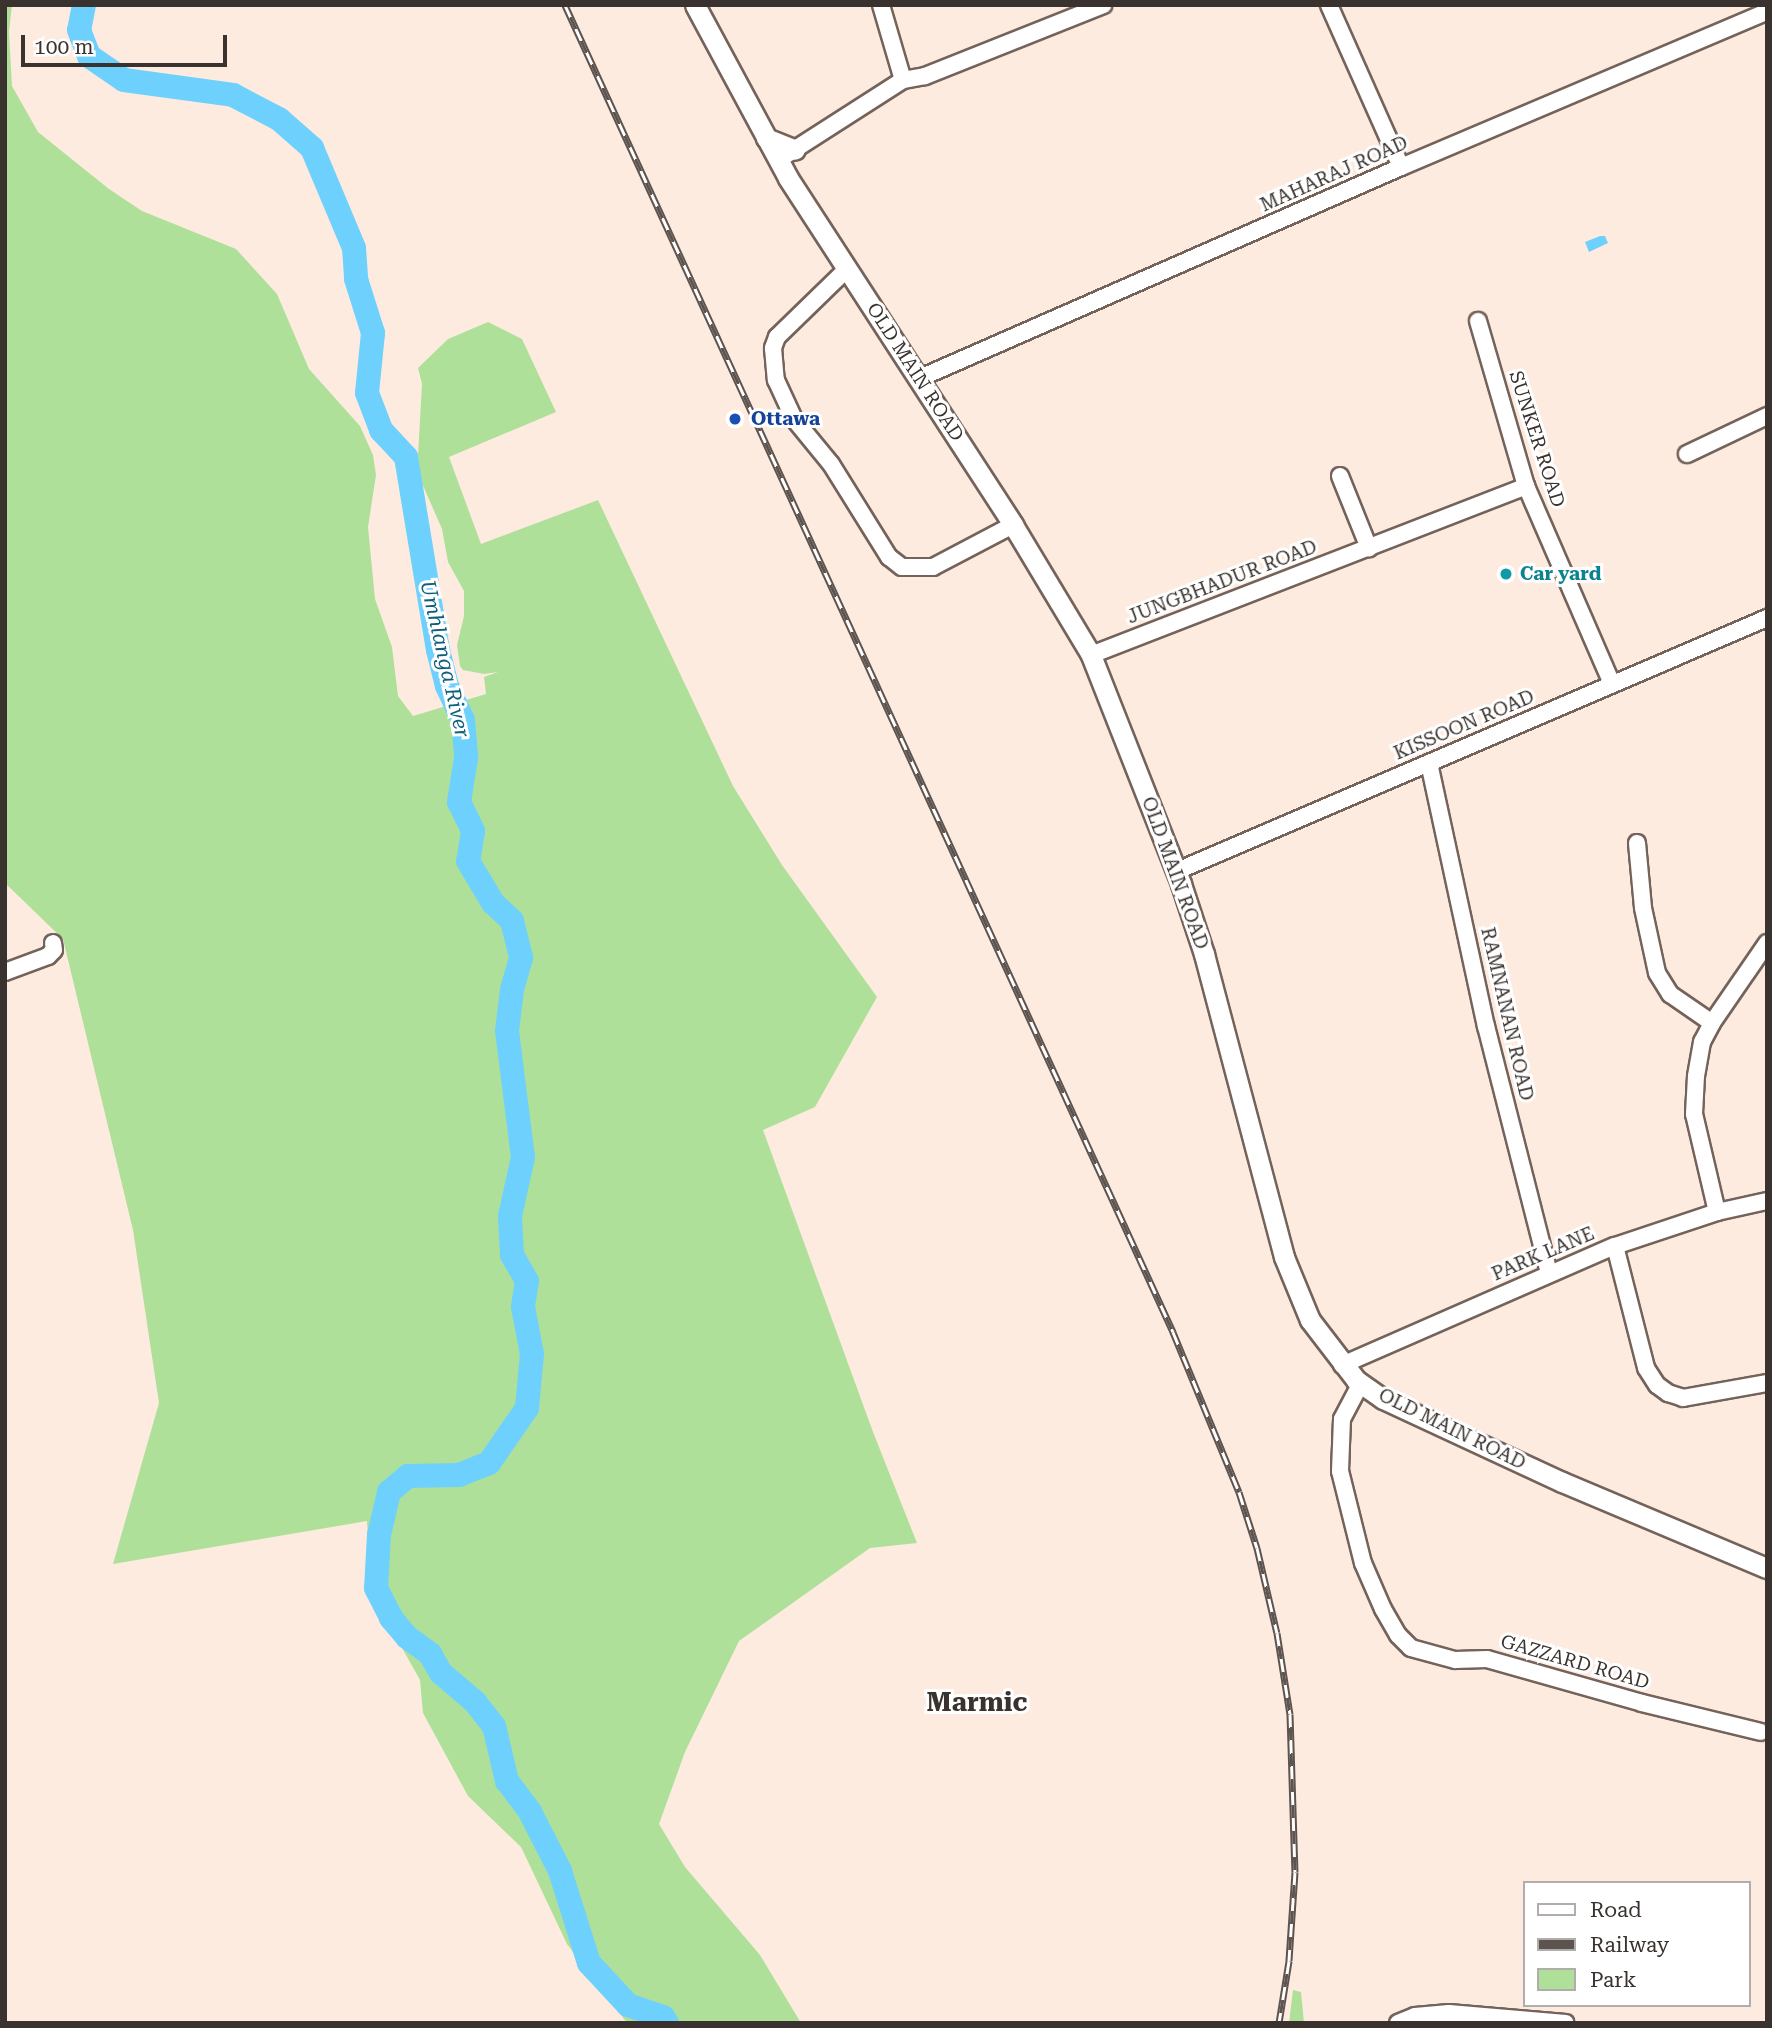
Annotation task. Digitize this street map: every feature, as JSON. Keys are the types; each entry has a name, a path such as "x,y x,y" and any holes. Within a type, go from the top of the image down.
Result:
{"street":[{"name":"OLD MAIN ROAD","path":"695,5 766,138 787,155 848,268 1013,525 1091,655 1177,871 1204,954 1284,1257 1310,1320 1342,1365 1383,1399 1562,1482 1767,1568"},
{"path":"881,5 903,80"},
{"path":"787,155 903,80 925,76 1102,5"},
{"path":"1329,5 1401,167"},
{"name":"MAHARAJ ROAD","path":"920,378 1748,13 1767,12"},
{"path":"848,268 777,337 773,348 776,380 794,419 831,464 889,557 902,567 933,568 1013,525"},
{"name":"SUNKER ROAD","path":"1478,321 1526,486 1612,684"},
{"path":"1687,454 1767,415"},
{"path":"1340,476 1369,548"},
{"name":"JUNGBHADUR ROAD","path":"1091,655 1526,486"},
{"name":"KISSOON ROAD","path":"1177,871 1767,618"},
{"name":"RAMNANAN ROAD","path":"1429,763 1486,1026 1549,1273"},
{"path":"1637,843 1643,908 1657,973 1670,994 1712,1023"},
{"path":"5,972 48,956 54,950 53,943"},
{"path":"1717,1212 1694,1114 1696,1076 1702,1042 1767,943"},
{"name":"PARK LANE","path":"1342,1365 1615,1246 1717,1212 1767,1201"},
{"path":"1615,1246 1646,1368 1657,1385 1683,1398 1767,1383"},
{"name":"GAZZARD ROAD","path":"1361,1383 1342,1419 1340,1471 1363,1563 1398,1635 1411,1648 1455,1660 1487,1659 1642,1703 1761,1732"},
{"path":"1398,2023 1415,2016 1449,2013 1566,2023"}],"green space":[{"path":"5,5 12,5 9,32 12,86 38,132 109,189 142,211 236,249 277,294 309,369 360,426 373,455 376,475 368,527 375,599 392,647 398,696 413,716 486,694 484,677 498,672 484,674 463,670 460,666 457,645 464,616 464,591 448,562 442,529 421,481 418,456 422,384 418,368 448,339 488,322 522,339 556,412 449,457 481,544 598,500 733,786 782,865 877,997 815,1107 763,1130 873,1432 917,1543 870,1548 739,1641 685,1752 659,1824 685,1867 760,1955 801,2023 628,2023 624,2019 567,1944 521,1847 468,1796 423,1713 420,1680 378,1605 370,1573 367,1521 113,1564 159,1403 133,1230 63,939 5,883"},
{"path":"1293,1990 1301,1992 1304,2023 1289,2023"}],"water":[{"path":"1605,236 1608,243 1589,252 1585,242"}],"waterway":[{"name":"Umhlanga River","path":"84,5 79,30 89,56 124,80 233,95 279,119 312,148 354,248 356,279 373,333 367,393 381,430 406,457 438,650 447,686 463,720 466,758 459,802 473,831 468,861 493,903 512,921 521,958 512,990 507,1031 523,1157 510,1216 512,1255 527,1281 523,1307 532,1354 527,1408 489,1463 459,1475 408,1476 389,1492 379,1535 376,1588 391,1618 407,1637 430,1654 441,1673 475,1702 494,1726 507,1781 530,1812 560,1871 589,1963 628,2005 663,2017 667,2023"}],"railway":[{"path":"565,5 1173,1332 1239,1492 1257,1548 1277,1633 1290,1714 1295,1872 1289,1961 1279,2023"}],"place":[{"name":"Ottawa","path":"735,419"},
{"name":"Car yard","path":"1506,574"}],"district":[{"name":"Marmic","path":"977,1703"}]}
